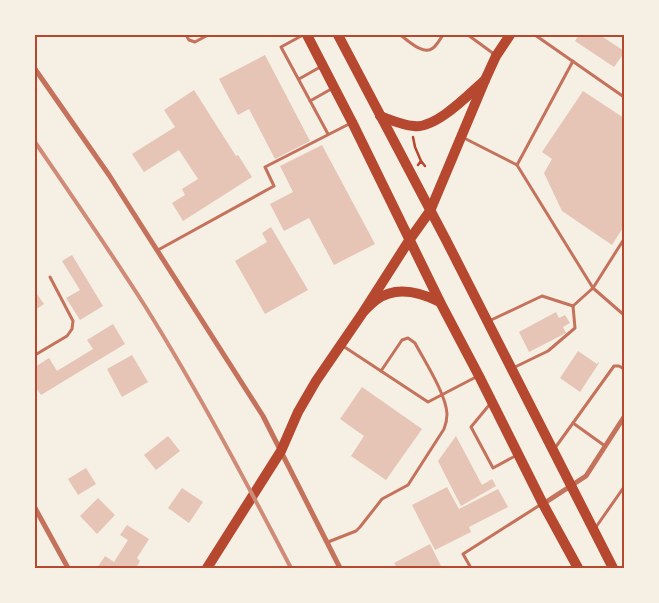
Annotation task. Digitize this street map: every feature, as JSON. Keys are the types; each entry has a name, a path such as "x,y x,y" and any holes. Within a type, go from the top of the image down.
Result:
{"main road":[{"path":"307,35 440,302 543,504 578,568"},
{"path":"338,35 613,568"},
{"path":"207,568 281,451 298,412 316,381 430,211 485,80 496,56 510,35"},
{"path":"380,116 416,127 432,123 485,80"},
{"path":"364,311 378,299 394,292 412,291 429,296 440,302"}],"street":[{"path":"35,70 109,175 263,416 340,568"},
{"path":"543,504 586,476 624,417"},
{"path":"35,508 68,568"}],"lane":[{"path":"186,35 189,40 195,42 208,35"},
{"path":"303,35 281,47 328,134"},
{"path":"400,35 426,51 431,50 444,35"},
{"path":"468,35 496,56"},
{"path":"535,35 624,97"},
{"path":"517,165 573,61"},
{"path":"298,79 323,66"},
{"path":"310,101 334,87"},
{"path":"158,250 274,186 265,167 352,122"},
{"path":"461,137 517,165 593,288 624,315"},
{"path":"512,369 548,350 574,328 574,306 593,288 624,239"},
{"path":"35,355 67,336 72,329 73,321 50,277"},
{"path":"487,321 542,296 574,306"},
{"path":"327,543 356,532 382,499 408,484 444,429 447,420 447,412 442,395 415,343 408,338 402,340 381,371"},
{"path":"341,344 428,402 479,376"},
{"path":"553,451 614,366 624,369"},
{"path":"492,402 471,427 493,468 518,454"},
{"path":"573,423 605,446"},
{"path":"594,530 624,487"},
{"path":"471,568 464,554 543,504"}],"path":[{"path":"413,133 414,147 425,166"},
{"path":"418,166 421,160"}],"building":[{"path":"579,35 600,35 624,51 624,53 614,67 575,41"},
{"path":"265,55 310,141 275,159 249,109 238,115 219,79"},
{"path":"194,90 236,156 238,155 252,177 183,221 172,203 185,195 182,189 198,179 179,150 144,172 132,154 175,127 164,110"},
{"path":"583,91 624,118 624,226 612,245 562,211 544,173 552,159 542,152"},
{"path":"322,145 375,244 334,265 309,218 284,231 270,204 293,192 280,166"},
{"path":"271,227 308,290 265,314 235,261 267,242 262,233"},
{"path":"72,255 103,306 80,320 66,298 80,290 62,261"},
{"path":"35,291 44,304 35,310"},
{"path":"556,312 559,318 565,315 570,323 563,327 566,333 529,352 519,332"},
{"path":"113,324 125,344 41,395 35,386 35,367 49,358 57,371 93,349 87,340"},
{"path":"578,351 597,364 599,363 580,392 560,378"},
{"path":"132,355 148,382 122,397 107,369"},
{"path":"362,387 422,429 386,480 351,456 364,436 340,419"},
{"path":"168,436 180,451 156,470 144,455"},
{"path":"456,436 482,485 492,479 496,486 461,506 438,461"},
{"path":"86,468 96,484 78,495 68,479"},
{"path":"447,487 459,509 498,489 508,507 469,527 471,532 435,550 412,505"},
{"path":"182,488 203,502 189,523 168,508"},
{"path":"98,498 115,515 97,534 80,516"},
{"path":"127,525 149,539 137,558 140,561 136,568 97,568 105,556 114,562 128,540 120,535"},
{"path":"430,544 442,568 397,568 394,563"}],"railway":[{"path":"35,142 165,338 221,436 291,568"}]}
